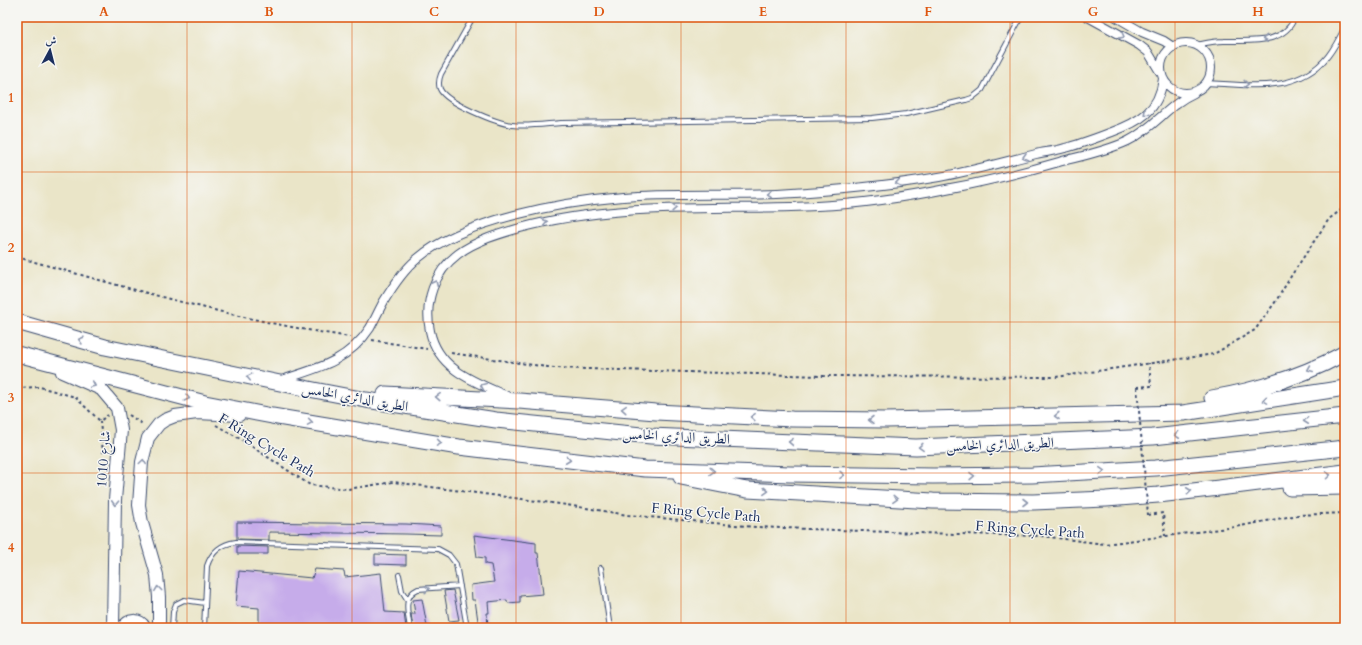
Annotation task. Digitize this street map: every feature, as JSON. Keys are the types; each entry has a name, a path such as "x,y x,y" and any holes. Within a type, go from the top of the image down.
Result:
{"highway":[{"name":"الطريق الدائري الخامس","path":"17,322 105,347 366,400 496,420 651,436 916,447 1153,437 1345,416"},
{"path":"1096,414 1185,403 1228,395 1274,383 1345,352"},
{"path":"17,354 205,403 272,416 459,447 645,469 790,474 933,476 1032,475 1156,468 1345,448"},
{"path":"314,390 519,401 656,412 792,419 956,419 1096,414 1183,413 1345,388"},
{"path":"645,469 747,490 933,501 1033,502 1106,499 1220,488 1345,472"},
{"path":"1220,488 1345,487"}],"street":[{"path":"1088,17 1139,45 1148,52 1171,89 1176,92 1194,93"},
{"path":"1116,17 1173,47"},
{"path":"272,382 324,366 354,348 369,330 393,287 417,259 432,247 472,228 503,218 542,209 621,197 661,194 778,194 836,190 894,184 988,167 1091,141 1126,128 1143,116 1153,106 1160,93 1162,76 1161,67 1164,56 1173,47 1184,43 1196,45 1205,50 1212,64 1211,74 1204,87 1178,102 1162,117 1141,133 1118,145 1038,168 953,188 885,200 831,205 783,207 677,208 613,211 570,216 508,232 465,249 449,262 437,278 430,297 428,317 431,335 437,351 448,365 461,375 519,401"},
{"path":"503,218 508,232"},
{"name":"شارع 1010","path":"17,357 76,377 101,389 117,408 121,430 115,500 113,628"},
{"path":"159,628 157,575 142,523 139,505 142,462 148,438 159,424 174,416 197,413 272,416"},
{"path":"123,628 127,622 134,621 141,623 145,628"}],"lane":[{"path":"473,17 441,74 438,84 446,97 486,118 500,123 515,125 872,118 920,111 966,100 977,95 985,85 1021,17"},
{"path":"1196,45 1214,41 1272,38 1285,31 1290,26 1294,17"},
{"path":"1207,83 1277,85 1300,78 1311,72 1324,60 1345,27"},
{"path":"204,628 207,566 214,551 221,546 236,542 438,549 444,551 453,559 458,570 467,628"},
{"path":"601,568 610,628"},
{"path":"399,575 402,592 407,599"},
{"path":"410,628 407,599 410,594 418,589 460,586"},
{"path":"172,628 174,608 176,604 184,600 205,603"}],"path":[{"path":"17,257 174,301 300,330 554,368 822,376 1056,377 1214,354 1255,330 1276,301 1329,219 1345,207"},
{"path":"1149,363 1151,386 1137,387 1148,515 1163,514 1165,536"},
{"path":"17,388 40,387 75,396 100,421 103,453"},
{"path":"100,421 117,408 154,432"},
{"name":"F Ring Cycle Path","path":"211,422 242,440 310,485 348,489 394,482 560,504 628,515 756,527 916,534 1041,536 1105,544 1236,527 1298,515 1345,513"}],"building":[{"path":"237,522 406,524 441,526 441,535 269,532 269,540 237,539"},
{"path":"474,535 536,543 536,553 538,553 543,594 520,596 520,602 508,603 507,600 488,602 488,628 479,628 475,600 472,600 471,585 494,582 491,565 485,564 485,558 477,557"},
{"path":"237,546 268,547 268,554 237,554"},
{"path":"375,554 406,555 406,565 375,564"},
{"path":"315,569 344,571 345,577 381,573 385,612 404,613 406,628 259,628 259,608 236,606 239,571 312,578"},
{"path":"453,590 459,620 449,621 444,591"},
{"path":"422,599 427,626 413,628 411,614 415,614 413,600"}]}
